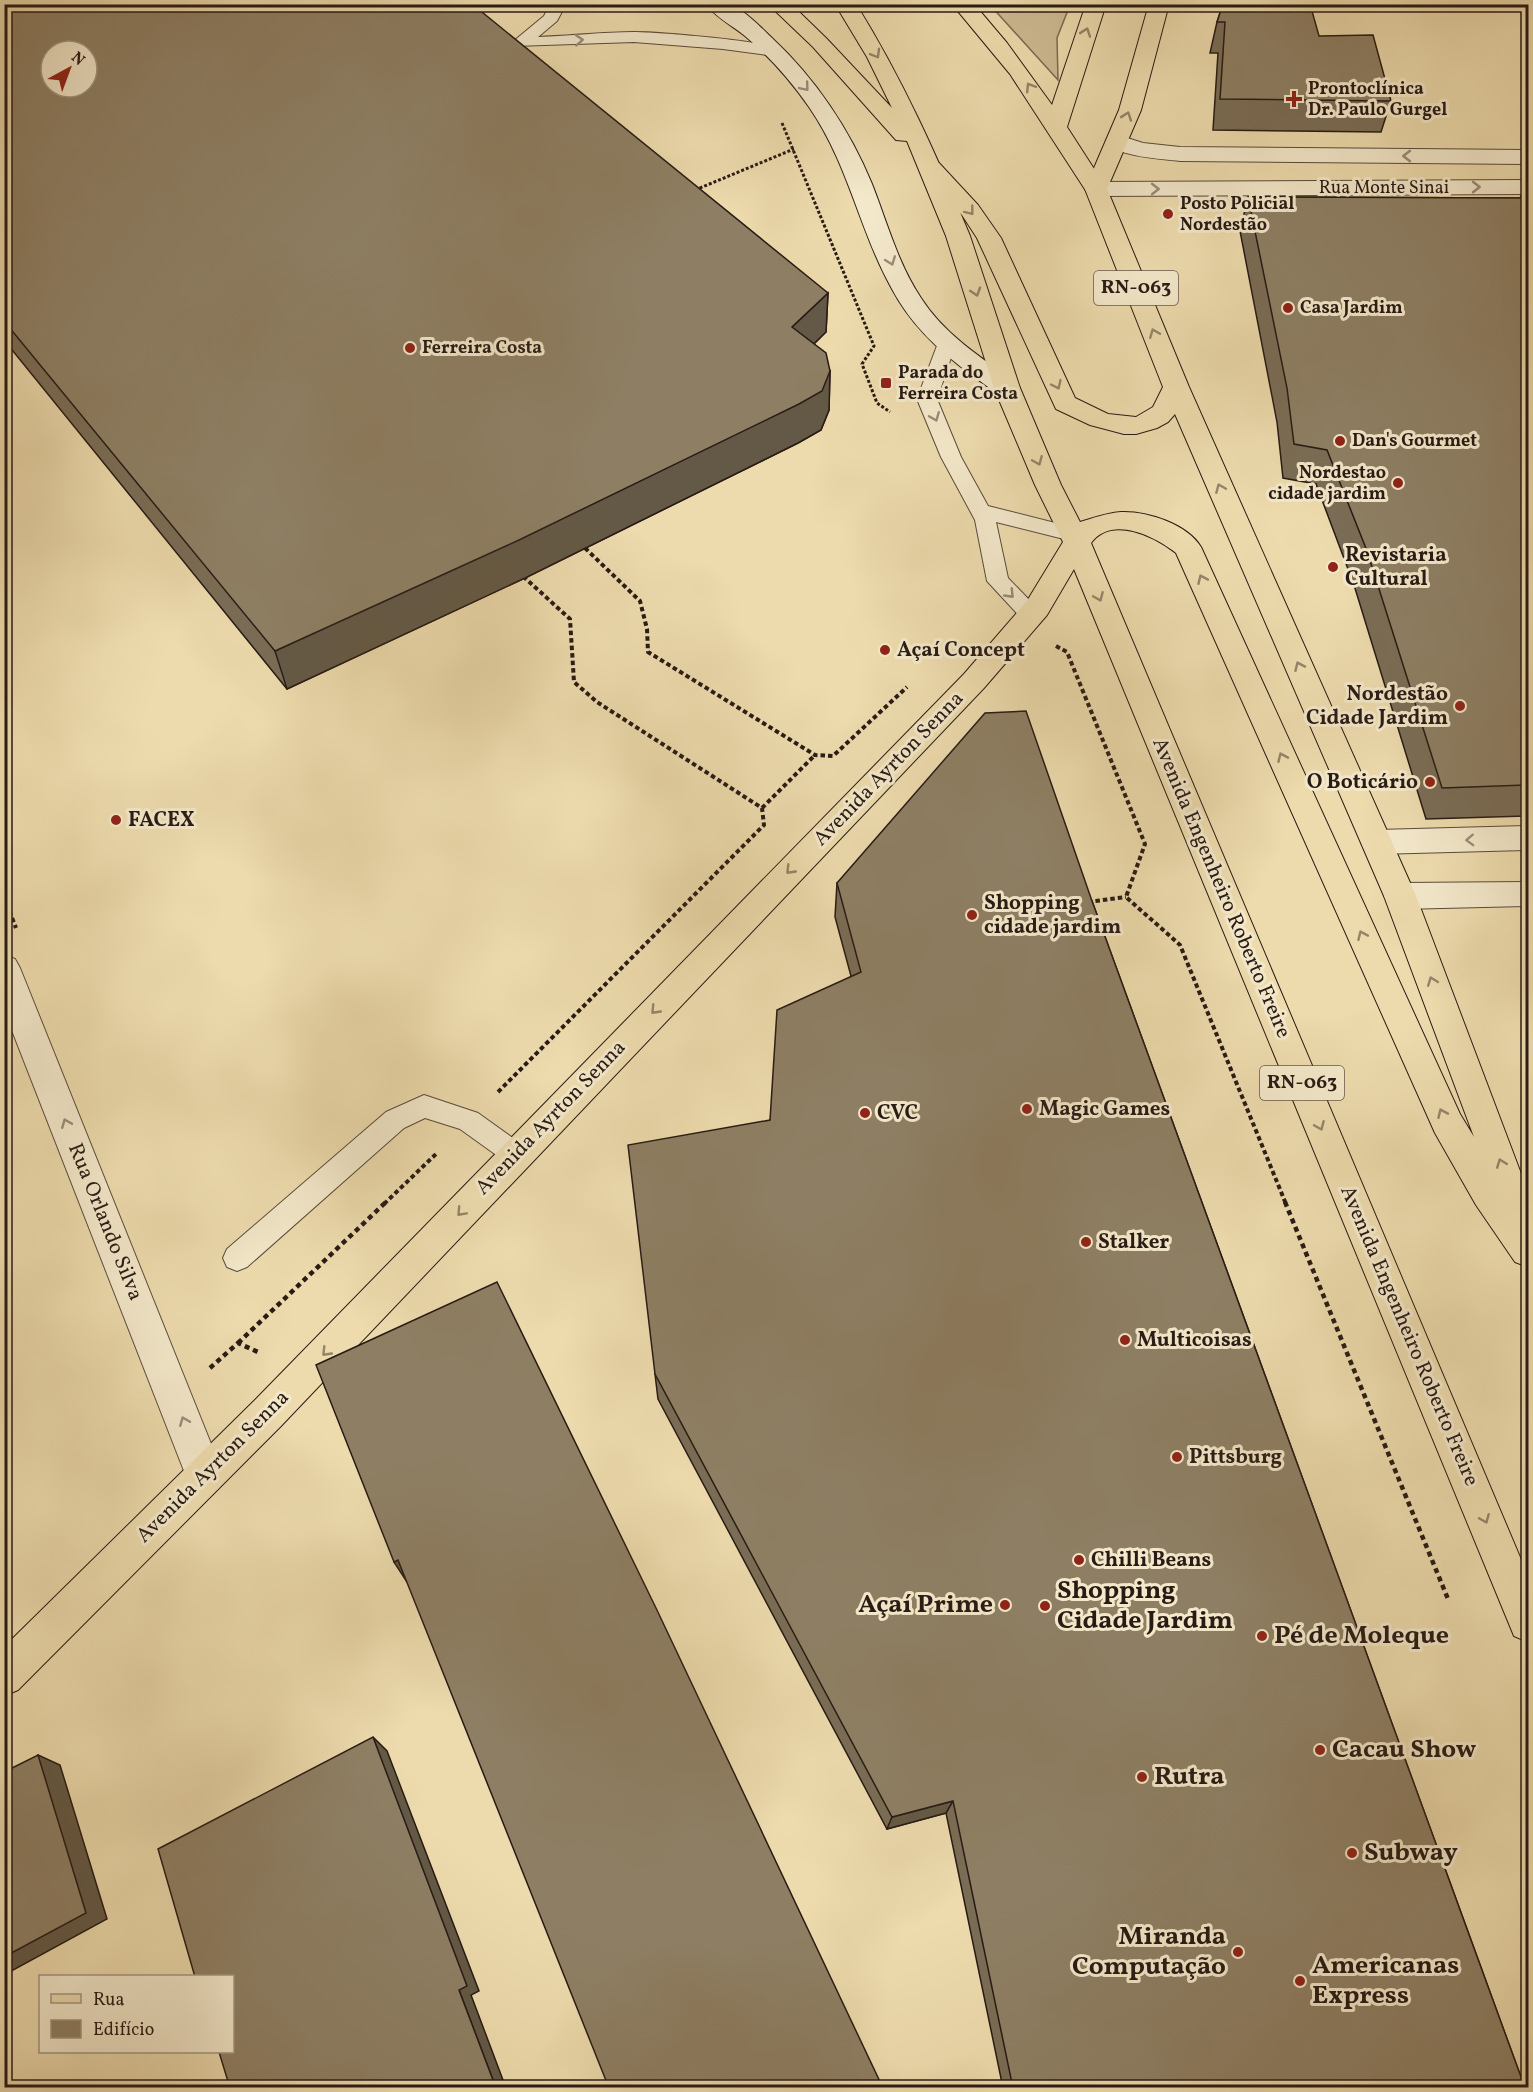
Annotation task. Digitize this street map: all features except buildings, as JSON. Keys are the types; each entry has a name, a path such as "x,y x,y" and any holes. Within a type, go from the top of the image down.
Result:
{"main road":[{"path":"778,4 820,44 970,210 989,238 1065,403 1091,417 1107,422 1124,425 1145,423 1159,416 1166,409 1176,387"},
{"path":"844,4 878,57 928,163"},
{"path":"962,4 985,27 1023,75 1096,189"},
{"path":"1056,128 1096,4"},
{"path":"1096,189 1130,110 1159,4"},
{"name":"Avenida Engenheiro Roberto Freire","path":"928,163 958,236 1007,388 1048,485 1074,538 1528,1622"},
{"name":"RN-063","path":"1096,189 1176,387 1400,896 1528,1238"},
{"path":"1074,538 1106,522 1129,520 1167,531 1187,547 1447,1124 1488,1194 1528,1251"},
{"name":"Avenida Ayrton Senna","path":"4,1676 306,1373 974,681 1046,596 1074,538"}],"street":[{"path":"716,4 774,51 812,95 843,146 893,268 909,299 931,328 947,343 964,358 1007,388"},
{"name":"Rua Monte Sinai","path":"1118,142 1140,149 1180,154 1528,157"},
{"path":"1180,154 1186,189"},
{"name":"Rua Monte Sinai","path":"1096,189 1528,187"},
{"path":"1377,843 1528,838"},
{"path":"1400,896 1528,894"},
{"name":"Rua Orlando Silva","path":"4,968 205,1476"}],"lane":[{"path":"558,4 551,18 521,43 634,37 723,44 774,51"},
{"path":"947,343 927,399 951,457 985,520 998,581 1031,615"},
{"path":"979,511 1074,538"},
{"path":"237,1258 395,1120 424,1106 469,1121 515,1154"}],"path":[{"path":"781,121 874,346 862,364 877,403 892,414"},
{"path":"689,192 794,149"},
{"path":"585,548 640,601 647,629 648,652 815,755 833,756 910,684"},
{"path":"525,578 570,619 574,682 597,702 762,808"},
{"path":"1050,643 1067,652 1145,844 1126,897"},
{"path":"762,808 815,755"},
{"path":"200,1367 209,1369 238,1343 469,1121 764,825 762,808"},
{"path":"1078,904 1126,897 1180,945 1448,1599"},
{"path":"238,1343 306,1373"}],"shaded area":[{"path":"990,5 1070,5 1057,38 1058,80"}],"place":[{"name":"Prontoclínica Dr. Paulo Gurgel","path":"1294,99"},
{"name":"Posto Policial Nordestão","path":"1168,214"},
{"name":"Casa Jardim","path":"1288,308"},
{"name":"Ferreira Costa","path":"410,348"},
{"name":"Parada do Ferreira Costa","path":"886,383"},
{"name":"Dan's Gourmet","path":"1340,441"},
{"name":"Nordestao cidade jardim","path":"1398,483"},
{"name":"Revistaria Cultural","path":"1333,567"},
{"name":"Açaí Concept","path":"885,650"},
{"name":"Nordestão Cidade Jardim","path":"1460,706"},
{"name":"O Boticário","path":"1430,782"},
{"name":"FACEX","path":"116,820"},
{"name":"Shopping cidade jardim","path":"972,915"},
{"name":"Magic Games","path":"1027,1109"},
{"name":"CVC","path":"865,1113"},
{"name":"Stalker","path":"1086,1242"},
{"name":"Multicoisas","path":"1125,1340"},
{"name":"Pittsburg","path":"1177,1457"},
{"name":"Chilli Beans","path":"1079,1560"},
{"name":"Açaí Prime","path":"1005,1605"},
{"name":"Shopping Cidade Jardim","path":"1045,1606"},
{"name":"Pé de Moleque","path":"1262,1636"},
{"name":"Cacau Show","path":"1320,1750"},
{"name":"Rutra","path":"1142,1777"},
{"name":"Subway","path":"1352,1853"},
{"name":"Miranda Computação","path":"1238,1952"},
{"name":"Americanas Express","path":"1300,1981"}]}
